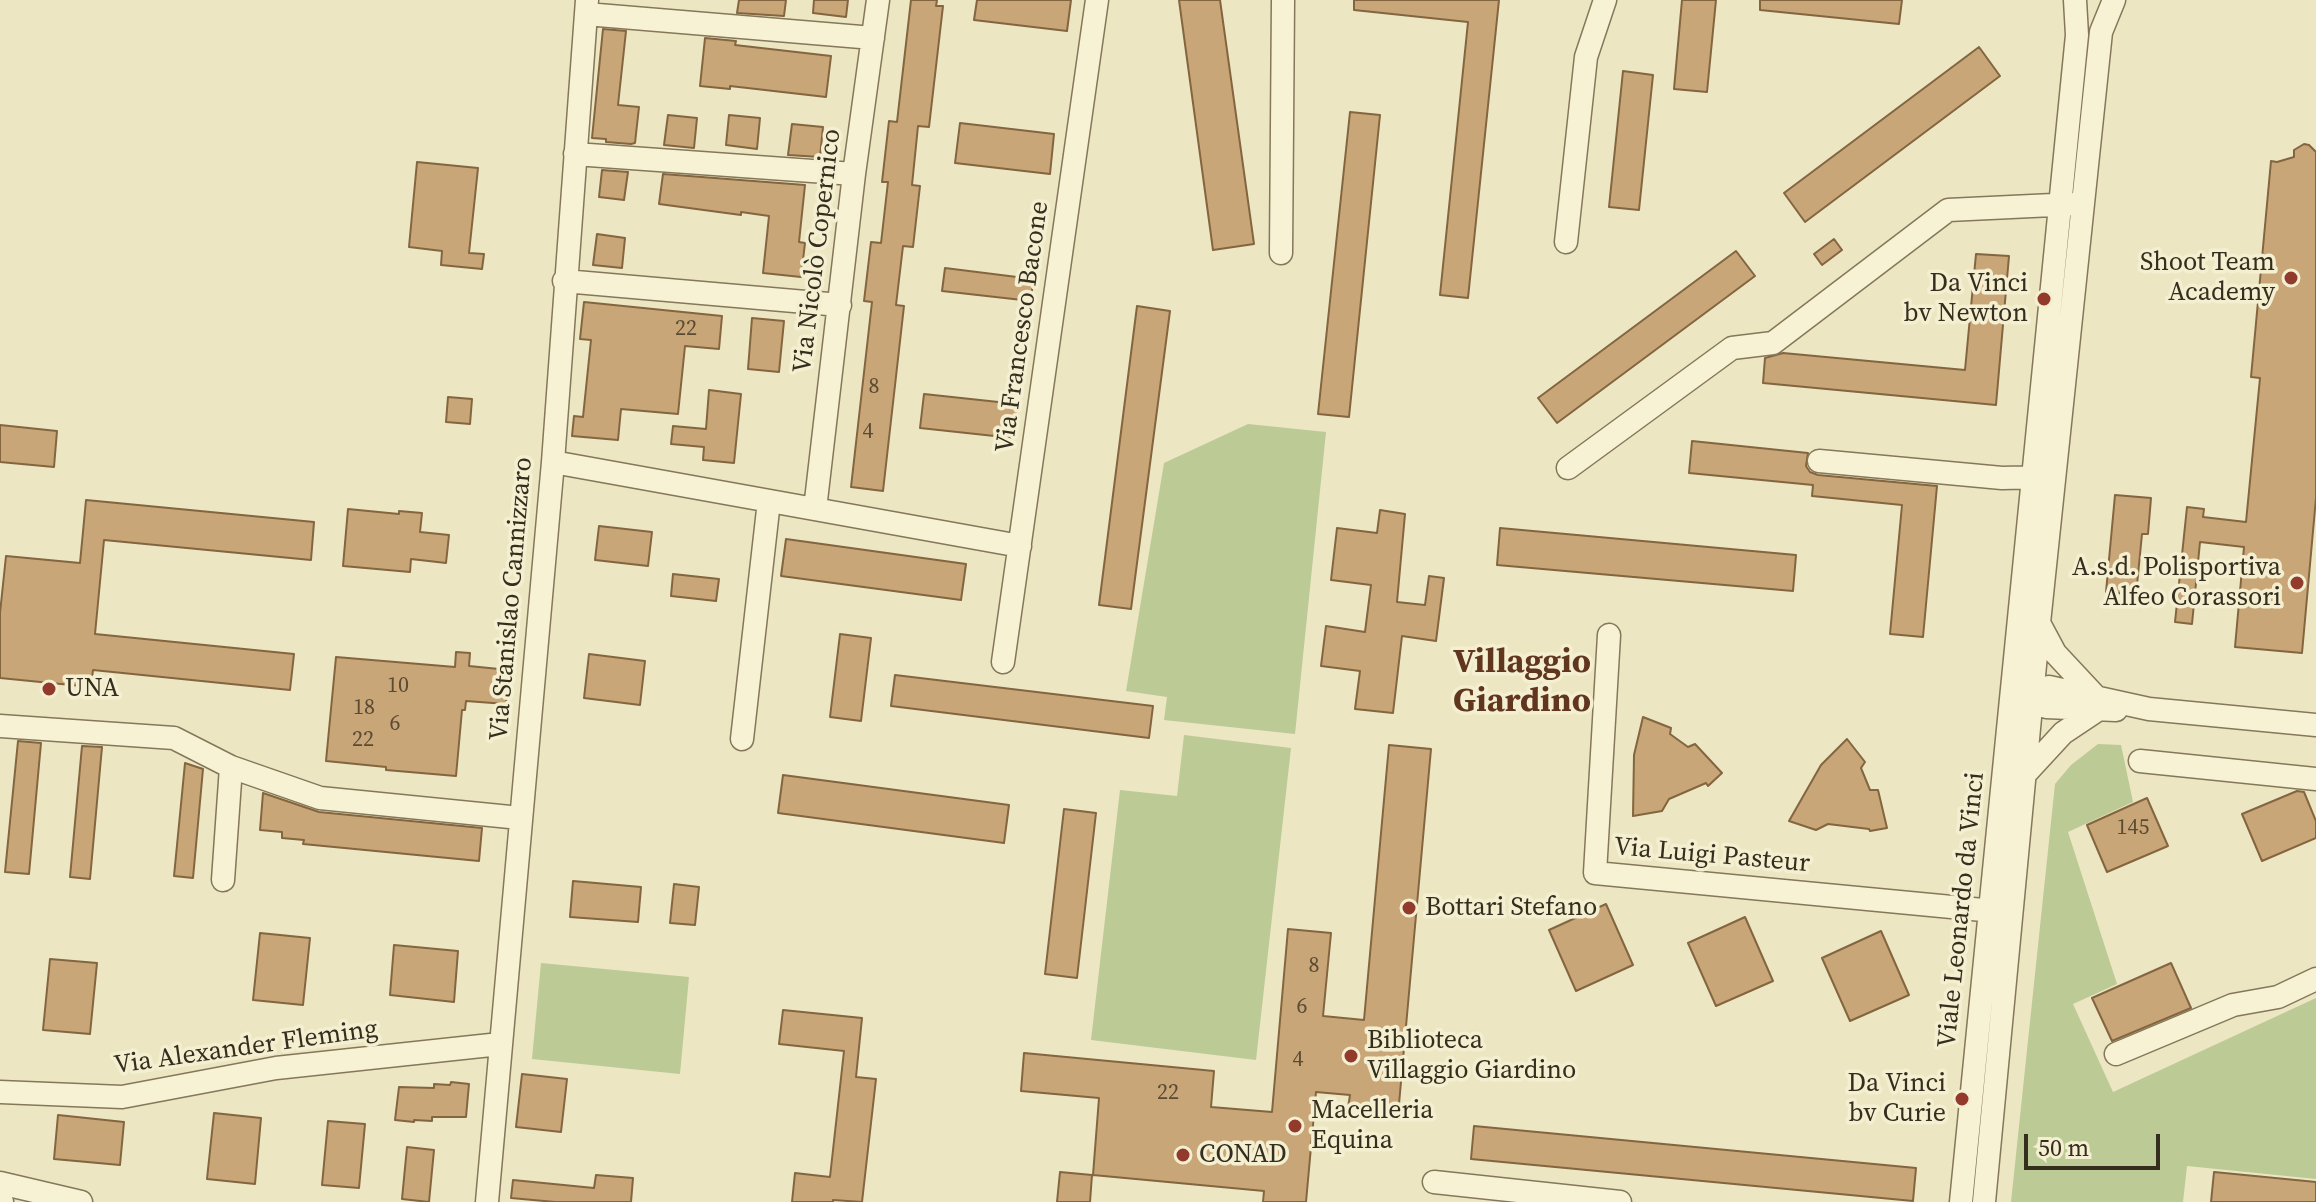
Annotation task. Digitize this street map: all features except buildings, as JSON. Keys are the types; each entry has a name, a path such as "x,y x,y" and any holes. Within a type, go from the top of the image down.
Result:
{"street":[{"name":"Via Nicolò Copernico","path":"815,509 854,174 878,0"},
{"name":"Via Francesco Bacone","path":"1003,662 1097,0"},
{"path":"1281,253 1283,0"},
{"path":"1566,242 1586,57 1605,0"},
{"name":"Viale Leonardo da Vinci","path":"1961,1202 2077,35 2075,0"},
{"name":"Viale Leonardo da Vinci","path":"1984,1202 2039,623 2101,32 2114,0"},
{"path":"587,7 873,38"},
{"name":"Via Stanislao Cannizzaro","path":"487,1202 553,462 564,281 587,7"},
{"path":"575,154 854,174"},
{"path":"1568,468 1732,348 1773,343 1948,210 2083,204"},
{"path":"564,281 840,305"},
{"path":"1819,461 2002,478 2055,478"},
{"path":"553,462 1020,546"},
{"path":"742,739 769,501"},
{"path":"2039,623 2055,653 2097,705"},
{"name":"Via Luigi Pasteur","path":"1609,635 1595,873 2013,913"},
{"path":"2015,672 2032,696 2049,687 2088,694 2097,705"},
{"path":"2027,772 2063,733 2097,705 2316,725"},
{"path":"0,726 174,738 231,767 320,798 520,818"},
{"path":"2140,761 2316,779"},
{"path":"223,880 231,767"},
{"path":"2116,1054 2233,1005 2278,997 2316,979"},
{"name":"Via Alexander Fleming","path":"0,1092 122,1097 276,1068 500,1044"},
{"path":"1434,1182 1620,1202"},
{"path":"0,1183 81,1202"}],"green space":[{"path":"1248,424 1326,432 1295,734 1164,720 1167,697 1126,691 1164,463"},
{"path":"1184,735 1291,748 1256,1060 1091,1040 1120,790 1177,796"},
{"path":"2098,744 2121,745 2133,802 2068,832 2117,984 2073,1004 2113,1092 2316,998 2316,1179 2187,1166 2183,1202 2011,1202 2055,784 2071,765"},
{"path":"541,963 689,977 680,1074 532,1059"}],"place":[{"name":"Shoot Team Academy","path":"2291,278"},
{"name":"Da Vinci bv Newton","path":"2044,299"},
{"name":"A.s.d. Polisportiva Alfeo Corassori","path":"2297,583"},
{"name":"UNA","path":"49,689"},
{"name":"Bottari Stefano","path":"1409,908"},
{"name":"Biblioteca Villaggio Giardino","path":"1351,1056"},
{"name":"Da Vinci bv Curie","path":"1962,1099"},
{"name":"Macelleria Equina","path":"1295,1126"},
{"name":"CONAD","path":"1183,1155"}],"district":[{"name":"Villaggio Giardino","path":"1522,682"}]}
